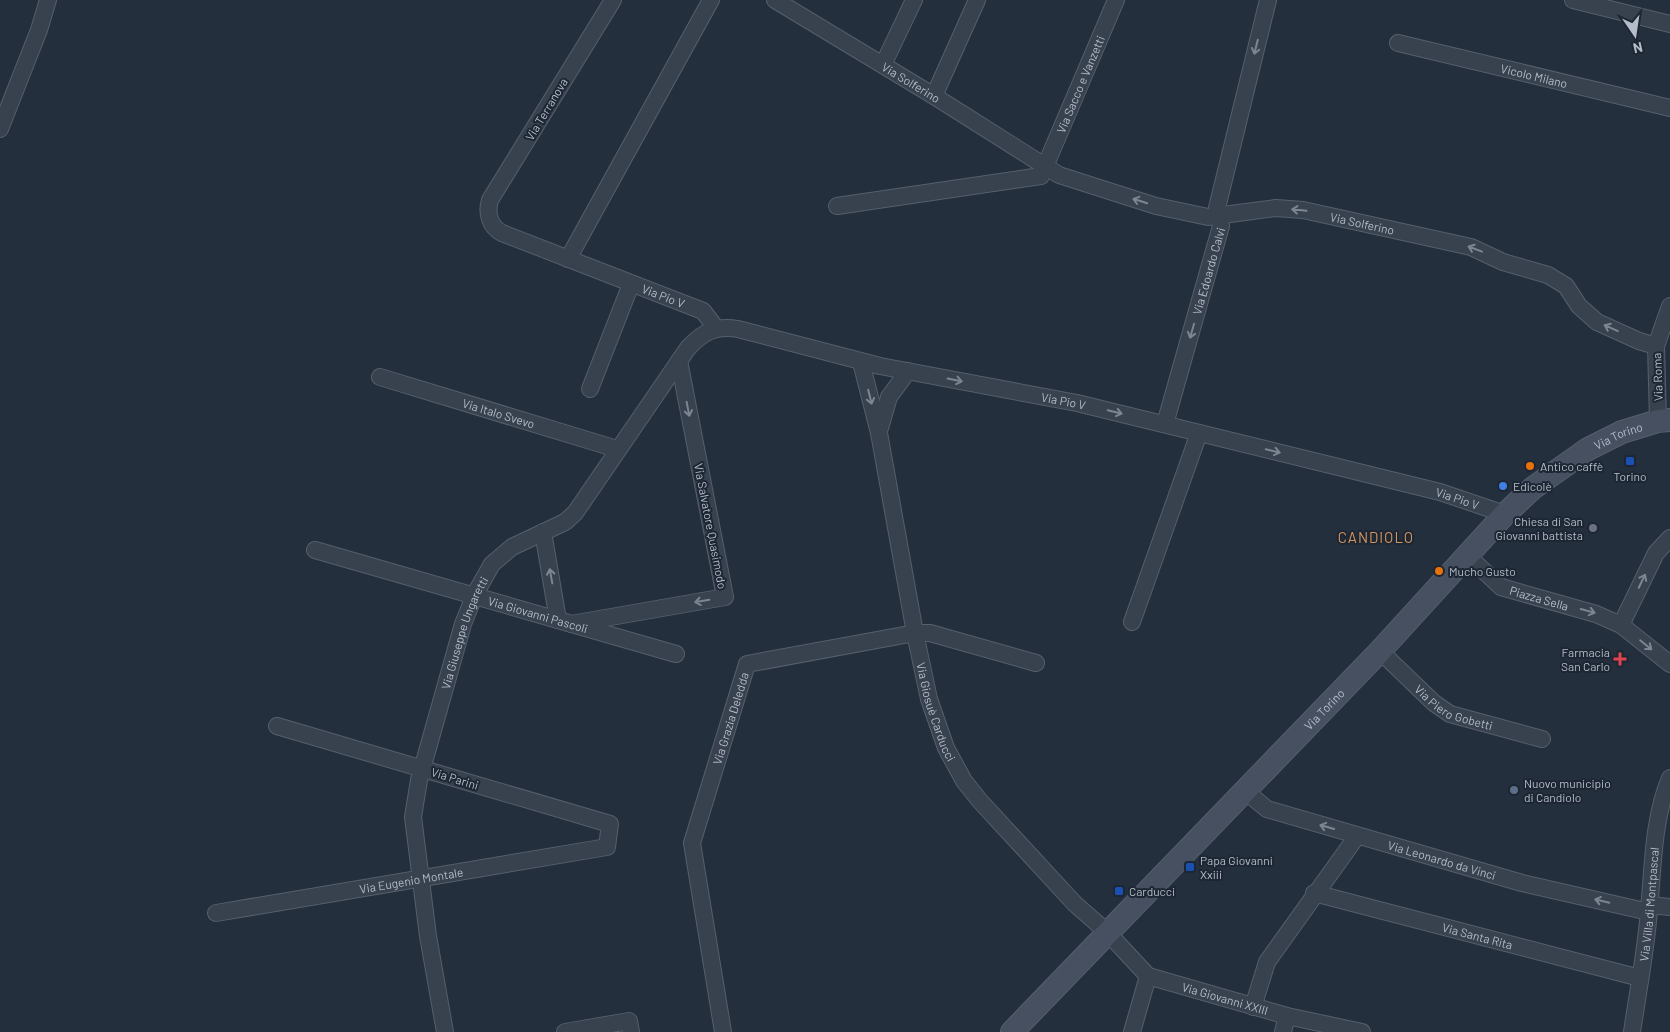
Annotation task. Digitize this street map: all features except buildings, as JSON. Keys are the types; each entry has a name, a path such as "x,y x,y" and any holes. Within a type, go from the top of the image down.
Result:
{"main road":[{"name":"Via Torino","path":"1012,1032 1380,651 1505,514 1534,488 1588,449 1622,432 1664,421"}],"street":[{"path":"0,128 39,30 48,0"},
{"name":"Via Terranova","path":"490,221 488,207 490,200 612,0"},
{"path":"568,259 711,0"},
{"name":"Via Solferino","path":"775,0 934,96 1045,168 1059,175 1156,206 1208,217 1276,208 1303,210 1471,247 1503,262 1558,279 1566,286 1587,315 1597,322 1639,341 1656,346"},
{"path":"883,65 914,0"},
{"path":"934,96 977,0"},
{"name":"Via Sacco e Vanzetti","path":"1045,168 1116,0"},
{"name":"Via Edoardo Calvi","path":"1165,424 1221,226 1217,208 1268,0"},
{"path":"1573,0 1670,24"},
{"name":"Vicolo Milano","path":"1398,42 1670,108"},
{"path":"838,206 1041,176 1045,168"},
{"name":"Via Pio V","path":"490,221 502,233 703,311 716,328 738,329 861,362 1077,403 1440,492 1505,514"},
{"name":"Via Pio V","path":"590,389 631,284"},
{"name":"Via Roma","path":"1664,421 1656,346 1670,306"},
{"name":"Via Giuseppe Ungaretti","path":"446,1032 428,936 413,817 422,769 463,624 474,596 492,564 512,547 565,522 575,513 617,448 679,361 702,334 716,328"},
{"name":"Via Salvatore Quasimodo","path":"565,622 725,597 679,361"},
{"name":"Via Giosuè Carducci","path":"861,362 879,433 915,633 929,699 938,728 954,766 980,802 1075,904 1107,932"},
{"name":"Via Giosuè Carducci","path":"879,433 889,397 908,371"},
{"name":"Via Italo Svevo","path":"380,377 617,448"},
{"path":"1132,622 1199,433"},
{"path":"543,532 565,622"},
{"path":"1621,625 1656,553 1670,538"},
{"name":"Via Giovanni Pascoli","path":"315,550 676,654"},
{"name":"Piazza Sella","path":"1468,556 1501,587 1596,614 1621,625 1670,664"},
{"name":"Via Grazia Deledda","path":"723,1032 692,843 747,664 915,633 930,633 1036,663"},
{"name":"Via Piero Gobetti","path":"1380,651 1434,703 1450,714 1542,739"},
{"name":"Via Parini","path":"278,726 610,824 607,848"},
{"name":"Via Villa di Montpascal","path":"1632,1032 1650,909 1656,832 1664,791 1670,778"},
{"name":"Via Leonardo da Vinci","path":"1244,790 1267,809 1522,883 1650,909 1670,907"},
{"path":"1253,1006 1267,962 1314,893 1357,836"},
{"name":"Via Eugenio Montale","path":"216,913 607,848"},
{"name":"Via Santa Rita","path":"1314,893 1640,978"},
{"path":"1107,932 1148,976 1132,1032"},
{"name":"Via Giovanni XXIII","path":"1148,976 1253,1006 1285,1024 1362,1032"},
{"path":"565,1032 588,1030 629,1021 631,1032"}],"place":[{"name":"Torino","path":"1630,461"},
{"name":"Antico caffè","path":"1530,466"},
{"name":"Edicolè","path":"1503,486"},
{"name":"Chiesa di San Giovanni battista","path":"1593,528"},
{"name":"Mucho Gusto","path":"1439,571"},
{"name":"Farmacia San Carlo","path":"1620,659"},
{"name":"Nuovo municipio di Candiolo","path":"1514,790"},
{"name":"Papa Giovanni Xxiii","path":"1190,867"},
{"name":"Carducci","path":"1119,891"}],"district":[{"name":"CANDIOLO","path":"1376,537"}]}
